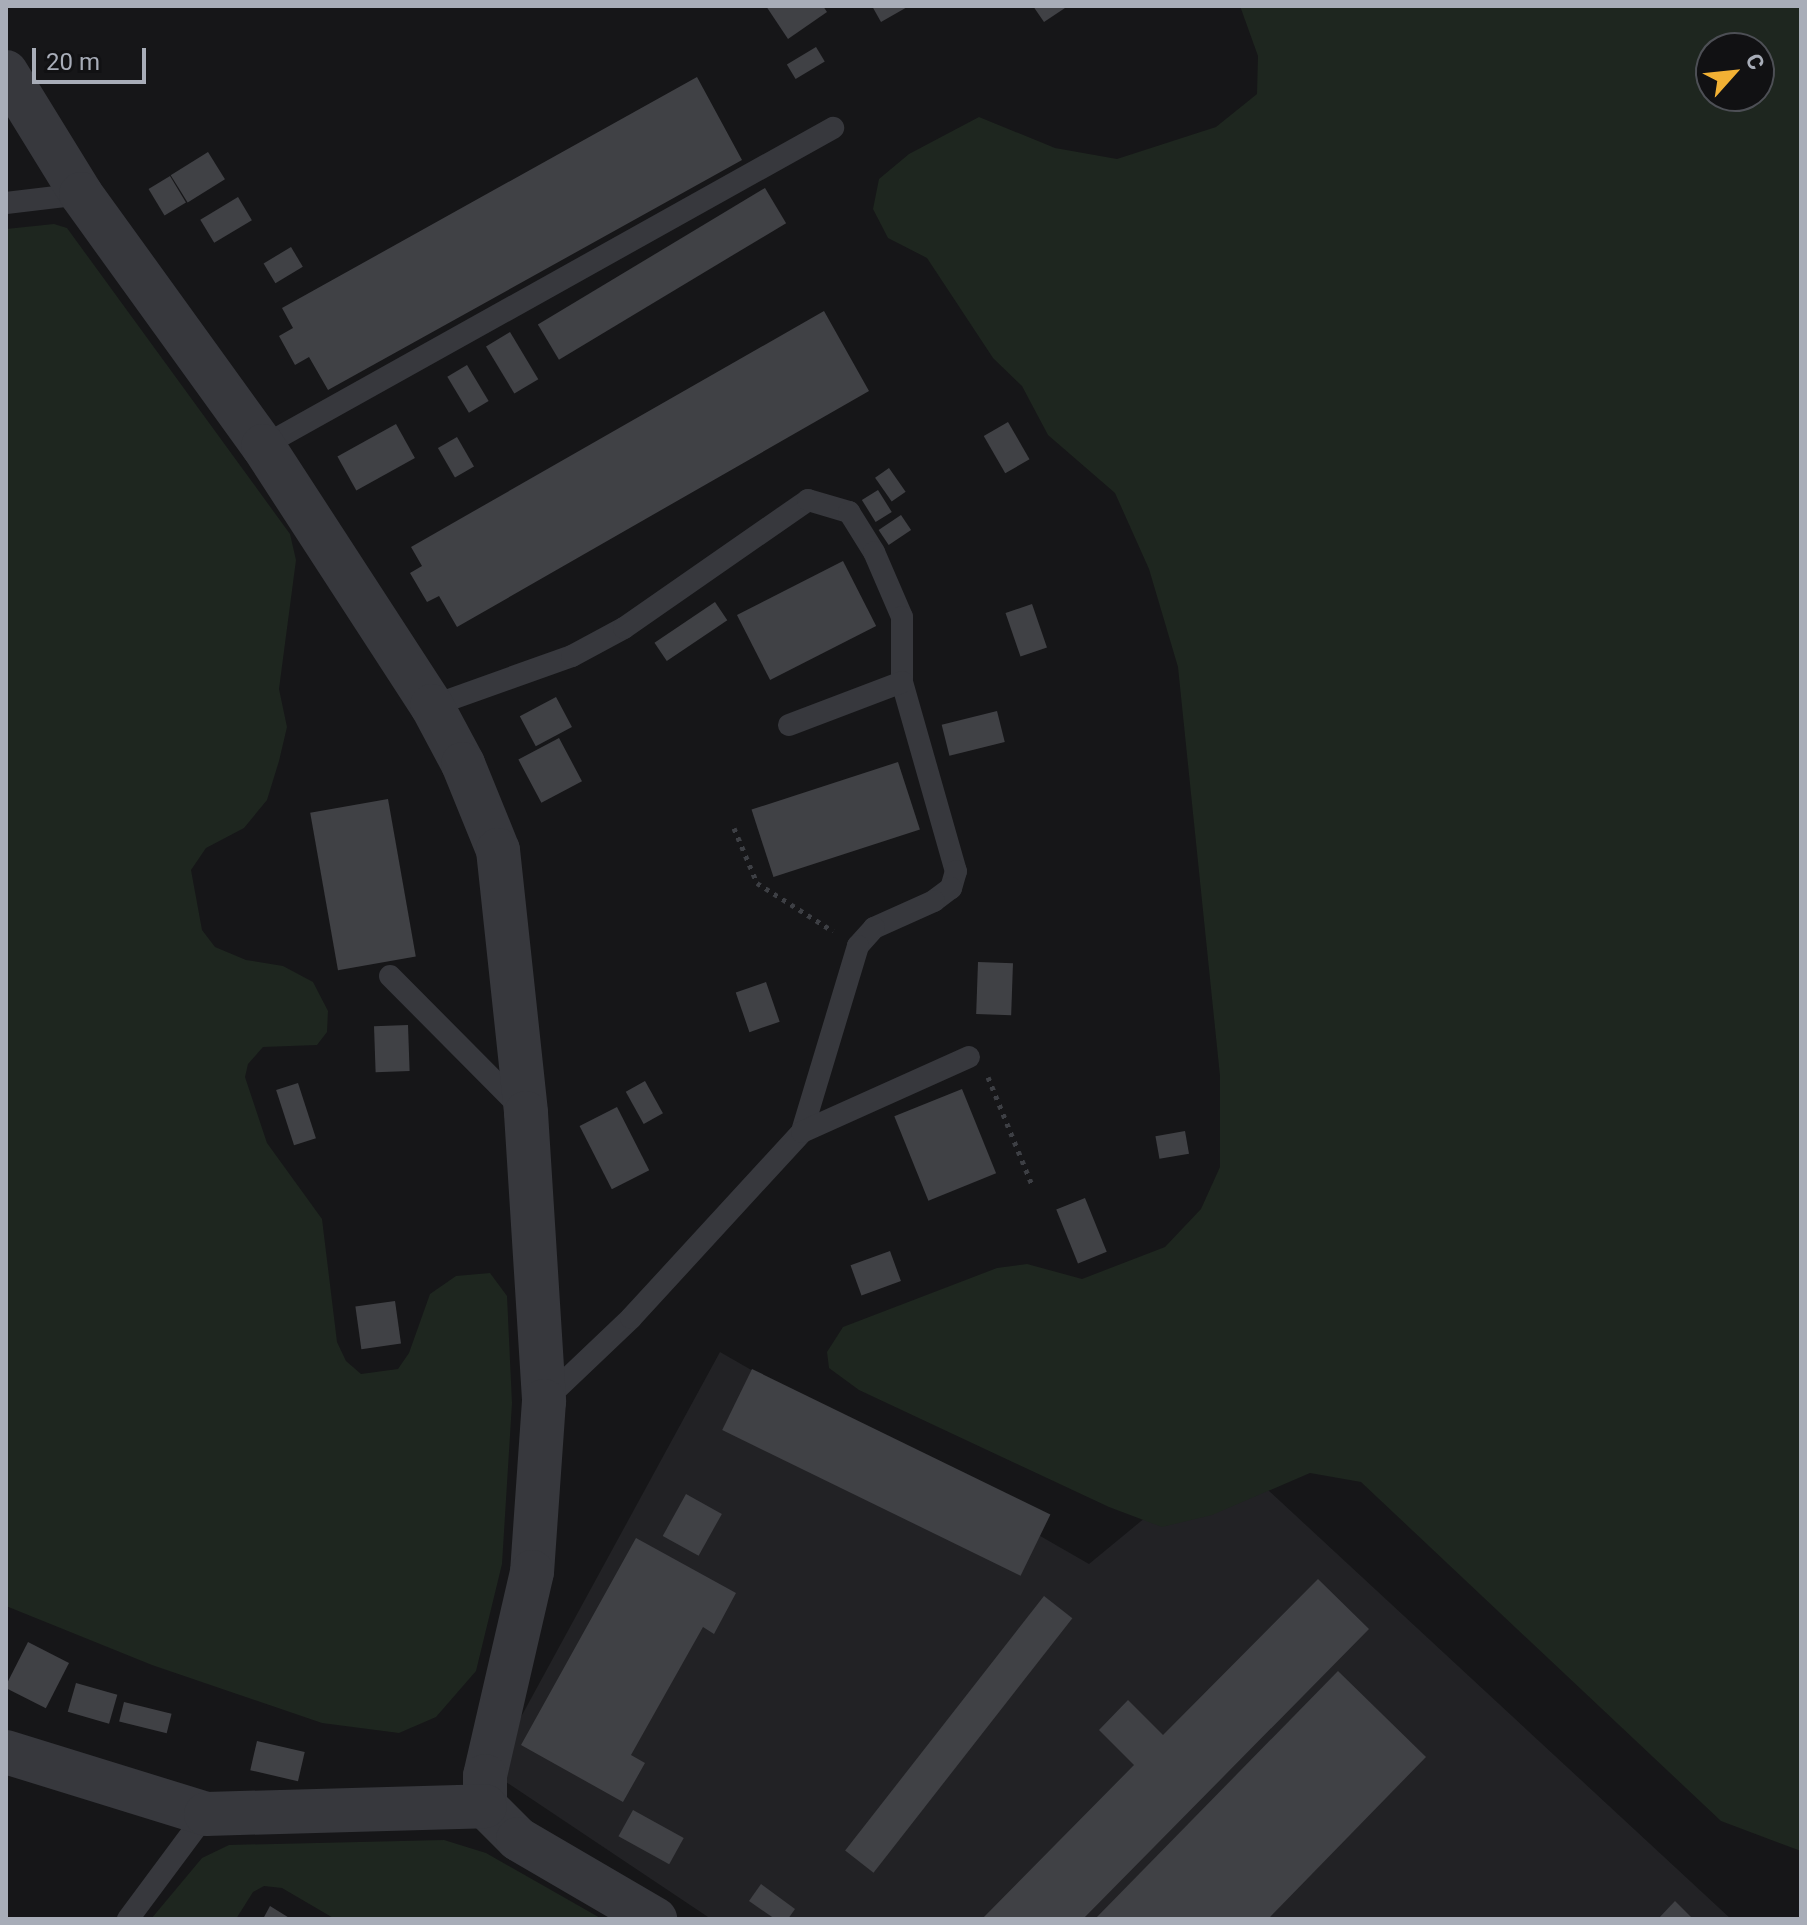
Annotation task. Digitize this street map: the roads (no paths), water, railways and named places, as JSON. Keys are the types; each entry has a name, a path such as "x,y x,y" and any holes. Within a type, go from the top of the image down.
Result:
{"street":[{"path":"9,83 81,194 263,446 432,706 463,764 498,850 526,1113 544,1401 532,1572 485,1776 485,1806 518,1839 655,1919"},
{"path":"6,1752 206,1814 485,1806"}],"lane":[{"path":"263,446 833,128"},
{"path":"6,203 81,194"},
{"path":"432,706 572,656 624,628 808,500 849,512 874,552 902,617 902,682 956,871 951,888 874,928 858,946 802,1132"},
{"path":"789,725 902,682"},
{"path":"390,976 526,1113"},
{"path":"544,1401 631,1318 802,1132 969,1057"},
{"path":"128,1919 206,1814"}]}
